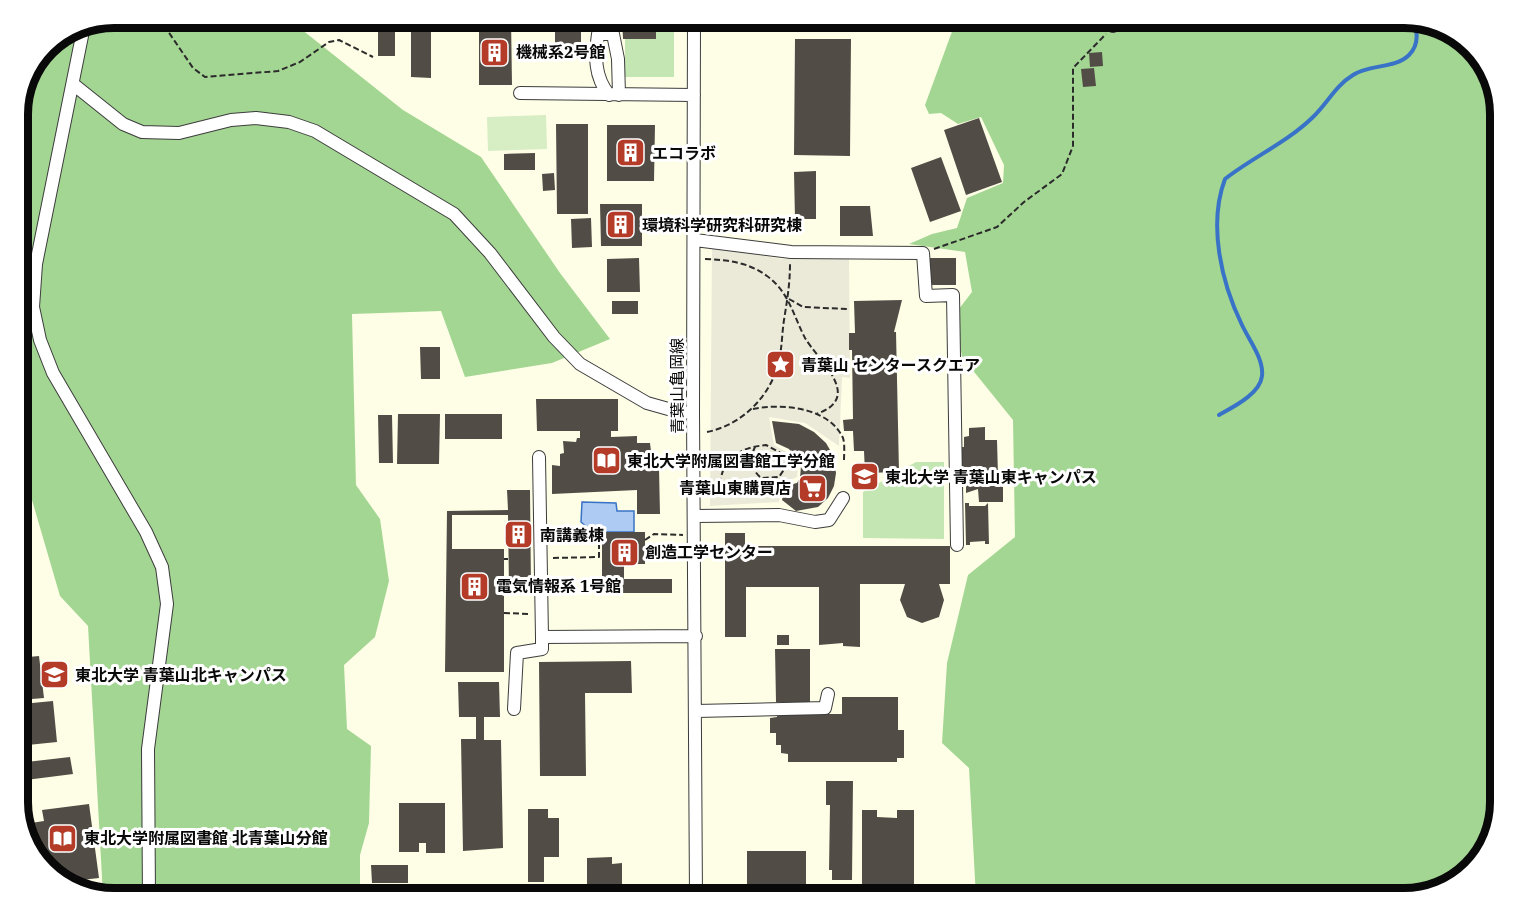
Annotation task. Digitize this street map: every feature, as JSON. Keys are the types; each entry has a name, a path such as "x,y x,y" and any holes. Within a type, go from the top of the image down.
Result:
{"street":[{"name":"青葉山亀岡線","path":"694,28 693,413 696,888"},
{"path":"82,35 36,264 33,307 45,356 146,532 162,567 166,584 166,604 147,749 149,888"},
{"path":"73,84 123,124 142,132 179,133 231,120 255,118 289,122 315,131 454,214 490,253 554,337 580,364 647,403 679,412 693,413"},
{"path":"520,93 694,96"},
{"path":"695,240 791,252 923,253 926,296 953,295 957,545"},
{"path":"514,709 518,653 542,649 539,457"},
{"path":"695,516 779,515 822,521 829,520 843,498"},
{"path":"542,637 696,636"},
{"path":"696,711 825,708 828,694"}],"path":[{"path":"166,28 193,68 205,77 278,71 300,62 329,42 339,40 373,57"},
{"path":"923,253 997,227 1024,202 1062,174 1073,146 1073,68 1110,28"},
{"path":"753,409 770,383 778,363 789,299 791,258"},
{"path":"709,259 733,261 759,270 770,278 789,299 803,307 848,309"},
{"path":"789,299 804,337 815,354 833,374 837,384 837,398 828,410 816,414"},
{"path":"707,432 726,428 753,409 765,406 816,414 832,422 843,439 844,461"},
{"path":"710,493 720,492 720,483 730,459 740,450 766,445 797,462"},
{"path":"755,446 751,456 752,468 761,478 780,477 785,468 782,453"},
{"path":"645,540 654,534 695,535"},
{"path":"541,558 599,558 599,541 602,541"},
{"path":"504,614 542,615"}],"green space":[{"path":"114,28 301,28 403,110 481,157 560,273 610,339 552,363 465,377 441,311 352,314 356,485 380,519 389,581 375,637 344,665 347,729 371,746 369,823 360,855 360,888 103,887 88,626 60,596 29,490 29,109 35,82 43,67 67,43 98,30"},
{"path":"656,28 674,28 674,77 625,77 625,39 656,39"},
{"path":"953,28 1404,28 1426,31 1447,40 1460,50 1475,67 1485,87 1489,109 1490,802 1487,824 1478,845 1456,870 1426,885 1404,888 975,888 969,768 942,743 947,663 968,575 1015,537 1013,420 962,357 955,314 972,292 965,252 909,244 932,234 957,228 967,198 1003,183 1004,165 981,117 958,124 941,113 929,114 925,105"},
{"path":"546,115 547,149 488,151 487,117"},
{"path":"666,217 672,217 677,225 675,231 666,233 661,228 661,222"},
{"path":"916,462 944,462 944,539 863,538 863,492"}],"shaded area":[{"name":"青葉山 センタースクエア","path":"712,246 781,259 849,259 850,378 842,377 839,446 805,423 769,417 774,445 792,455 798,467 797,477 782,483 779,502 710,506"}],"water":[{"path":"582,502 616,503 617,511 634,511 634,532 592,532 581,522"}],"building":[{"path":"378,28 395,28 395,56 378,56"},
{"path":"411,28 431,28 431,78 411,77"},
{"name":"機械系2号館","path":"479,28 511,28 512,85 479,85"},
{"path":"555,28 581,28 581,48 555,48"},
{"path":"622,28 656,28 656,39 623,39"},
{"path":"795,39 851,39 850,156 794,155"},
{"path":"1102,52 1103,66 1090,67 1089,53"},
{"path":"1094,68 1096,86 1083,87 1081,69"},
{"path":"979,118 1002,182 966,195 944,130"},
{"path":"556,124 588,124 588,214 557,214"},
{"name":"エコラボ","path":"607,125 655,125 654,181 607,181"},
{"path":"535,153 535,170 504,170 504,154"},
{"path":"941,157 961,211 930,222 911,168"},
{"path":"816,171 816,219 795,219 794,172"},
{"path":"554,173 555,190 543,191 542,174"},
{"name":"環境科学研究科研究棟","path":"600,204 642,204 642,246 601,246"},
{"path":"840,206 870,206 873,236 840,236"},
{"path":"591,218 592,247 572,248 571,219"},
{"path":"639,258 640,292 607,292 607,259"},
{"path":"929,258 956,258 956,285 929,285"},
{"path":"902,300 894,332 896,332 899,472 865,473 864,451 854,451 853,431 844,431 843,420 853,419 852,350 849,350 849,333 855,333 854,301"},
{"path":"612,301 638,301 638,314 612,314"},
{"path":"420,347 440,347 440,379 421,379"},
{"name":"東北大学附属図書館工学分館","path":"536,399 618,399 618,431 611,431 611,437 637,436 637,443 650,443 653,468 659,468 660,514 637,514 637,490 552,494 552,465 560,466 560,454 564,453 563,441 576,442 577,438 580,438 580,431 537,431"},
{"path":"398,414 440,414 439,464 397,464"},
{"path":"445,414 502,414 502,439 445,439"},
{"path":"378,415 392,415 393,463 379,463"},
{"path":"772,421 799,424 814,432 826,443 833,455 836,473 834,486 828,498 818,507 796,511 782,500 785,486 797,483 800,478 801,466 789,449 776,443"},
{"path":"985,427 985,440 997,440 998,476 989,476 989,482 1003,482 1003,502 979,502 978,489 966,493 966,482 962,482 961,447 964,447 964,437 969,436 969,428"},
{"name":"電気情報系 1号館","path":"507,490 530,490 531,589 509,590 508,515 452,515 452,549 504,549 504,672 445,672 447,511 508,510"},
{"path":"965,503 969,503 969,506 985,506 988,503 989,544 985,544 985,541 970,542 970,545 966,545"},
{"name":"創造工学センター","path":"602,532 645,532 645,564 624,564 624,579 672,579 672,593 602,593"},
{"path":"725,533 745,533 745,546 950,546 950,584 939,584 944,600 939,617 922,623 907,617 900,600 905,584 860,584 860,647 843,646 843,643 819,645 819,587 746,587 746,637 725,637"},
{"path":"777,635 789,635 789,645 777,645"},
{"path":"775,649 810,649 810,702 776,702"},
{"path":"39,656 44,698 32,699 32,703 53,701 57,742 29,745 29,657"},
{"path":"631,661 632,693 585,693 586,776 540,776 539,662"},
{"path":"458,682 499,682 500,717 484,717 484,740 501,740 503,848 463,851 461,739 476,739 476,717 459,717"},
{"path":"842,697 898,697 898,730 904,730 904,758 897,758 897,762 788,762 788,754 781,753 781,745 776,745 776,733 770,733 770,718 777,717 777,714 842,714"},
{"path":"70,757 73,774 29,780 29,762"},
{"path":"826,781 853,781 852,880 832,880 832,870 829,870 830,805 826,805"},
{"path":"399,803 445,803 445,853 426,853 426,843 419,843 419,852 399,852"},
{"name":"東北大学附属図書館 北青葉山分館","path":"89,804 99,878 80,880 71,876 50,858 37,840 31,823 44,821 42,810"},
{"path":"528,809 548,809 548,818 559,818 559,857 544,857 544,882 528,882"},
{"path":"862,810 877,810 877,817 897,818 897,810 914,810 914,888 862,888"},
{"path":"747,851 806,851 806,888 747,888"},
{"path":"612,857 612,864 622,863 622,888 587,888 587,858"},
{"path":"371,865 408,865 408,883 372,883"}],"waterway":[{"path":"1219,415 1251,394 1260,383 1262,376 1261,363 1228,290 1219,253 1218,215 1225,179 1302,127 1341,84 1353,75 1367,69 1389,65 1409,55 1415,47 1416,29"}],"place":[{"name":"機械系2号館","path":"495,52"},
{"name":"エコラボ","path":"631,153"},
{"name":"環境科学研究科研究棟","path":"621,225"},
{"name":"青葉山 センタースクエア","path":"780,365"},
{"name":"東北大学附属図書館工学分館","path":"606,461"},
{"name":"東北大学 青葉山東キャンパス","path":"864,477"},
{"name":"青葉山東購買店","path":"812,488"},
{"name":"南講義棟","path":"519,535"},
{"name":"創造工学センター","path":"624,552"},
{"name":"電気情報系 1号館","path":"475,586"},
{"name":"東北大学 青葉山北キャンパス","path":"54,675"},
{"name":"東北大学附属図書館 北青葉山分館","path":"63,838"}]}
